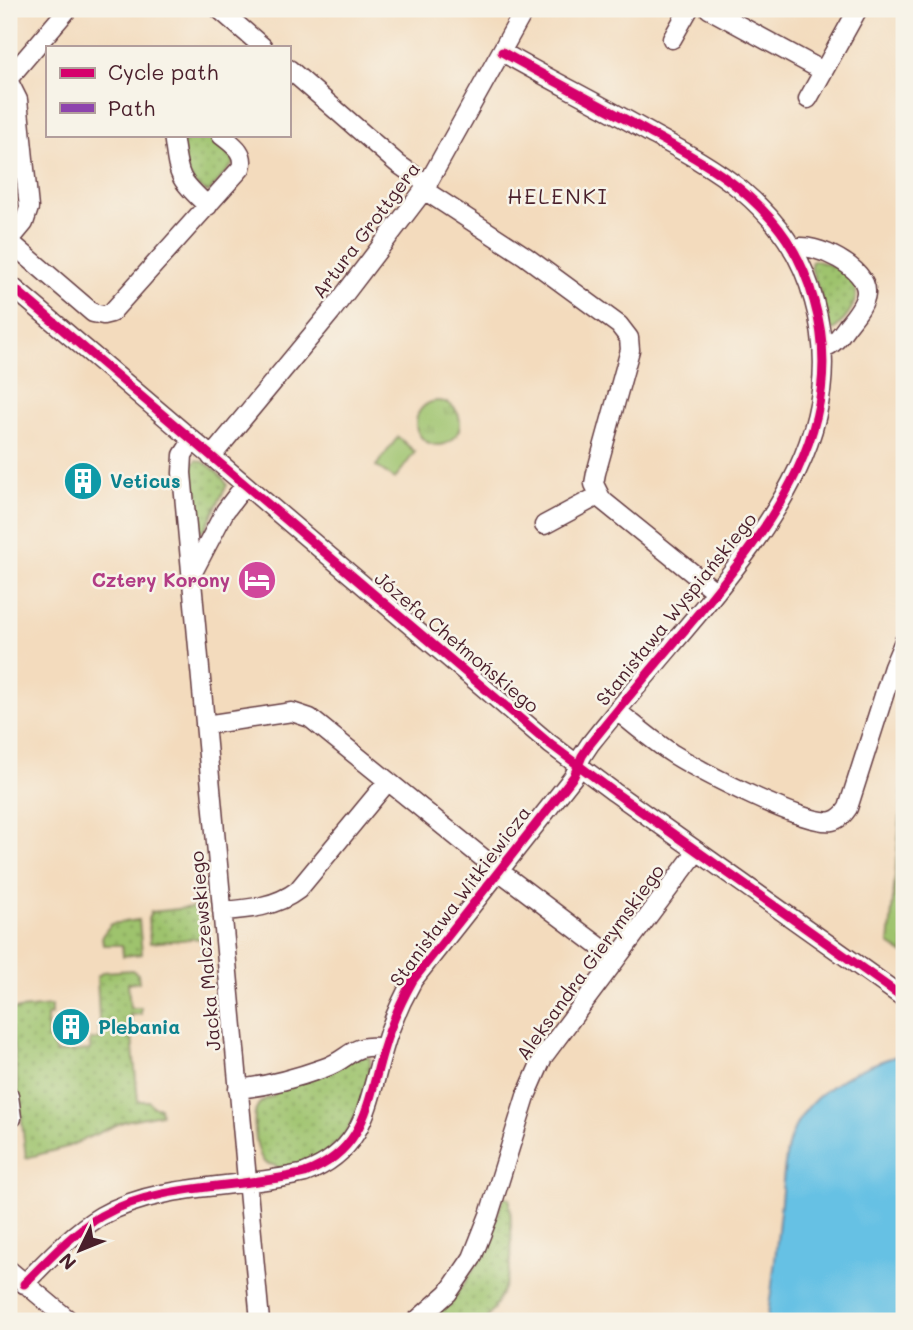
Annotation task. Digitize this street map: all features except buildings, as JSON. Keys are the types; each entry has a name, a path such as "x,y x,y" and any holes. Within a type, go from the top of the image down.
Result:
{"street":[{"path":"68,9 9,80 18,100 29,208 27,218 9,241 97,315 107,315 119,307 242,164 240,152 222,136"},
{"path":"219,9 241,40 260,46"},
{"name":"Artura Grottgera","path":"211,457 331,312 426,188 525,9"},
{"path":"672,38 689,9"},
{"path":"709,9 823,71"},
{"path":"808,99 858,9"},
{"name":"Stanisława Wyspiańskiego","path":"502,52 669,143 722,177 762,209 794,248 813,296 821,327 823,348 818,406 800,467 758,538 582,755 578,766"},
{"path":"290,70 426,188 525,256 619,325 626,333 631,350 596,472 594,484 598,496 716,592"},
{"path":"173,136 178,172 182,181 208,206"},
{"path":"794,248 803,246 846,264 858,272 866,287 864,301 854,316 833,344 823,348"},
{"name":"Józefa Chełmońskiego","path":"9,284 578,766 904,998"},
{"name":"Jacka Malczewskiego","path":"192,440 184,451 182,465 260,1321"},
{"path":"191,576 225,511 245,485"},
{"path":"544,525 598,496"},
{"path":"617,711 659,745 706,772 794,813 814,820 831,821 838,819 848,808 904,641"},
{"path":"205,725 285,713 298,713 318,723 499,871 616,959"},
{"name":"Stanisława Witkiewicza","path":"24,1284 78,1233 112,1210 149,1198 305,1173 344,1149 363,1121 397,1009 413,981 574,776 578,766"},
{"path":"222,911 267,905 298,890 388,781"},
{"name":"Aleksandra Gierymskiego","path":"416,1321 448,1293 472,1258 489,1215 537,1067 696,851"},
{"path":"238,1088 270,1084 329,1067 362,1046 384,1048"},
{"path":"9,1270 70,1321"}],"green space":[{"path":"180,136 211,136 230,152 234,163 209,192 194,184 184,161"},
{"path":"814,260 842,271 855,286 853,306 834,330 829,326 811,268"},
{"path":"438,401 447,402 454,407 459,414 459,432 454,439 447,444 438,445 429,444 422,439 417,432 416,423 417,414 422,407 429,402"},
{"path":"398,437 415,452 395,479 376,466"},
{"path":"197,460 206,463 227,485 205,529 201,531 197,527 192,470"},
{"path":"904,776 904,954 889,944"},
{"path":"205,906 209,948 203,950 201,938 150,943 148,919 151,912"},
{"path":"139,920 142,954 123,956 122,945 103,945 102,936 111,924"},
{"path":"132,970 138,974 139,982 128,983 130,1008 141,1008 141,1014 130,1015 138,1101 149,1101 153,1107 160,1107 161,1114 125,1121 67,1147 26,1158 9,1010 51,1006 51,1015 47,1016 48,1039 54,1039 55,1053 90,1050 90,1040 100,1039 97,977 103,972"},
{"path":"363,1055 370,1058 368,1078 359,1107 344,1134 323,1154 310,1161 278,1170 277,1166 265,1163 255,1134 255,1116 259,1104 274,1096 273,1091"},
{"path":"504,1197 509,1198 510,1202 510,1265 503,1292 495,1306 485,1321 429,1321 457,1293 476,1265"}],"water":[{"path":"904,1054 904,1321 767,1321 785,1164 795,1127 805,1111 833,1085 868,1066"}],"marked path":[{"path":"9,1096 12,1118"}],"cycle path":[{"path":"24,1284 80,1230 124,1205 175,1192 305,1173 340,1152 352,1139 360,1124 389,1033 413,980 574,776 590,744 752,545 777,508 813,431 821,390 822,346 809,284 795,253 777,226 754,201 708,166 502,52"},
{"path":"9,284 550,744 904,998"}],"place":[{"name":"Veticus","path":"83,481"},
{"name":"Cztery Korony","path":"257,580"},
{"name":"Plebania","path":"71,1027"}],"district":[{"name":"HELENKI","path":"558,197"}]}
